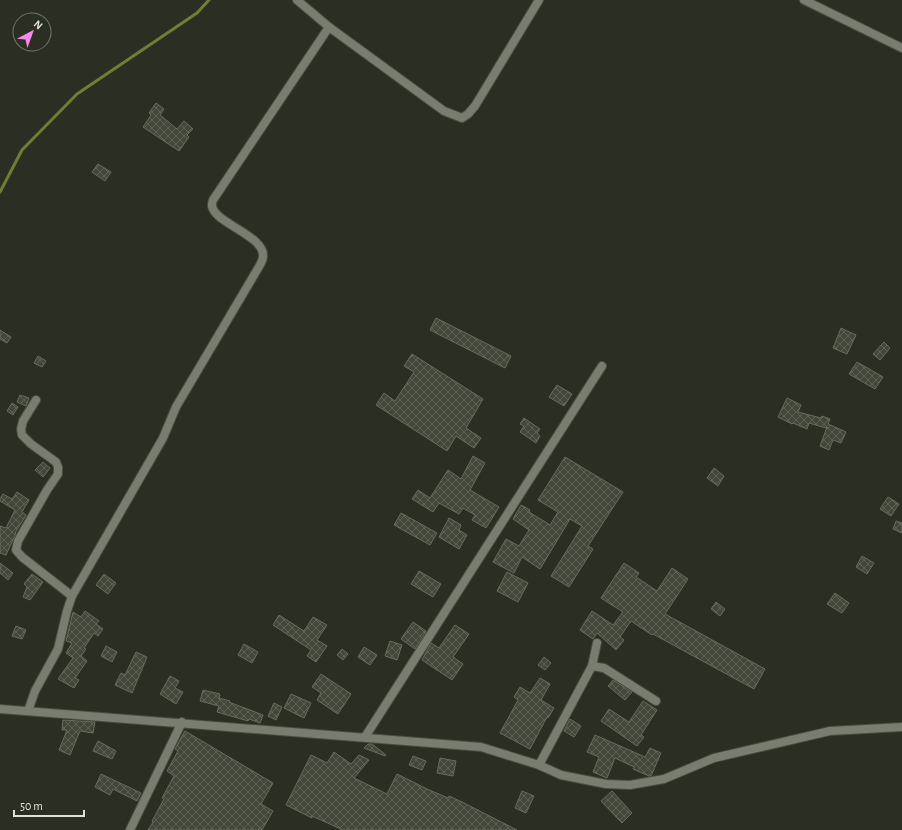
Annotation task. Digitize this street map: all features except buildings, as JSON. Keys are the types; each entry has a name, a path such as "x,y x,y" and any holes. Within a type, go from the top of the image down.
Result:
{"street":[{"path":"297,0 329,27 444,111 462,118 475,106 539,0"},
{"path":"804,0 902,48"},
{"path":"28,711 35,691 58,649 72,596 163,438 176,407 260,265 263,256 262,248 217,214 212,207 213,200 329,27"},
{"path":"365,737 602,366"},
{"path":"36,400 23,421 21,428 22,435 31,444 56,462 58,474 47,490 18,541 16,550 22,557 72,596"},
{"path":"539,765 592,666 597,644"},
{"path":"592,666 604,668 656,701"},
{"path":"0,709 182,722 481,747 539,765 560,775 606,784 630,785 664,779 714,758 830,731 902,727"},
{"path":"130,830 182,722"}],"waterway":[{"path":"0,192 22,150 77,94 197,13 209,0"}]}
